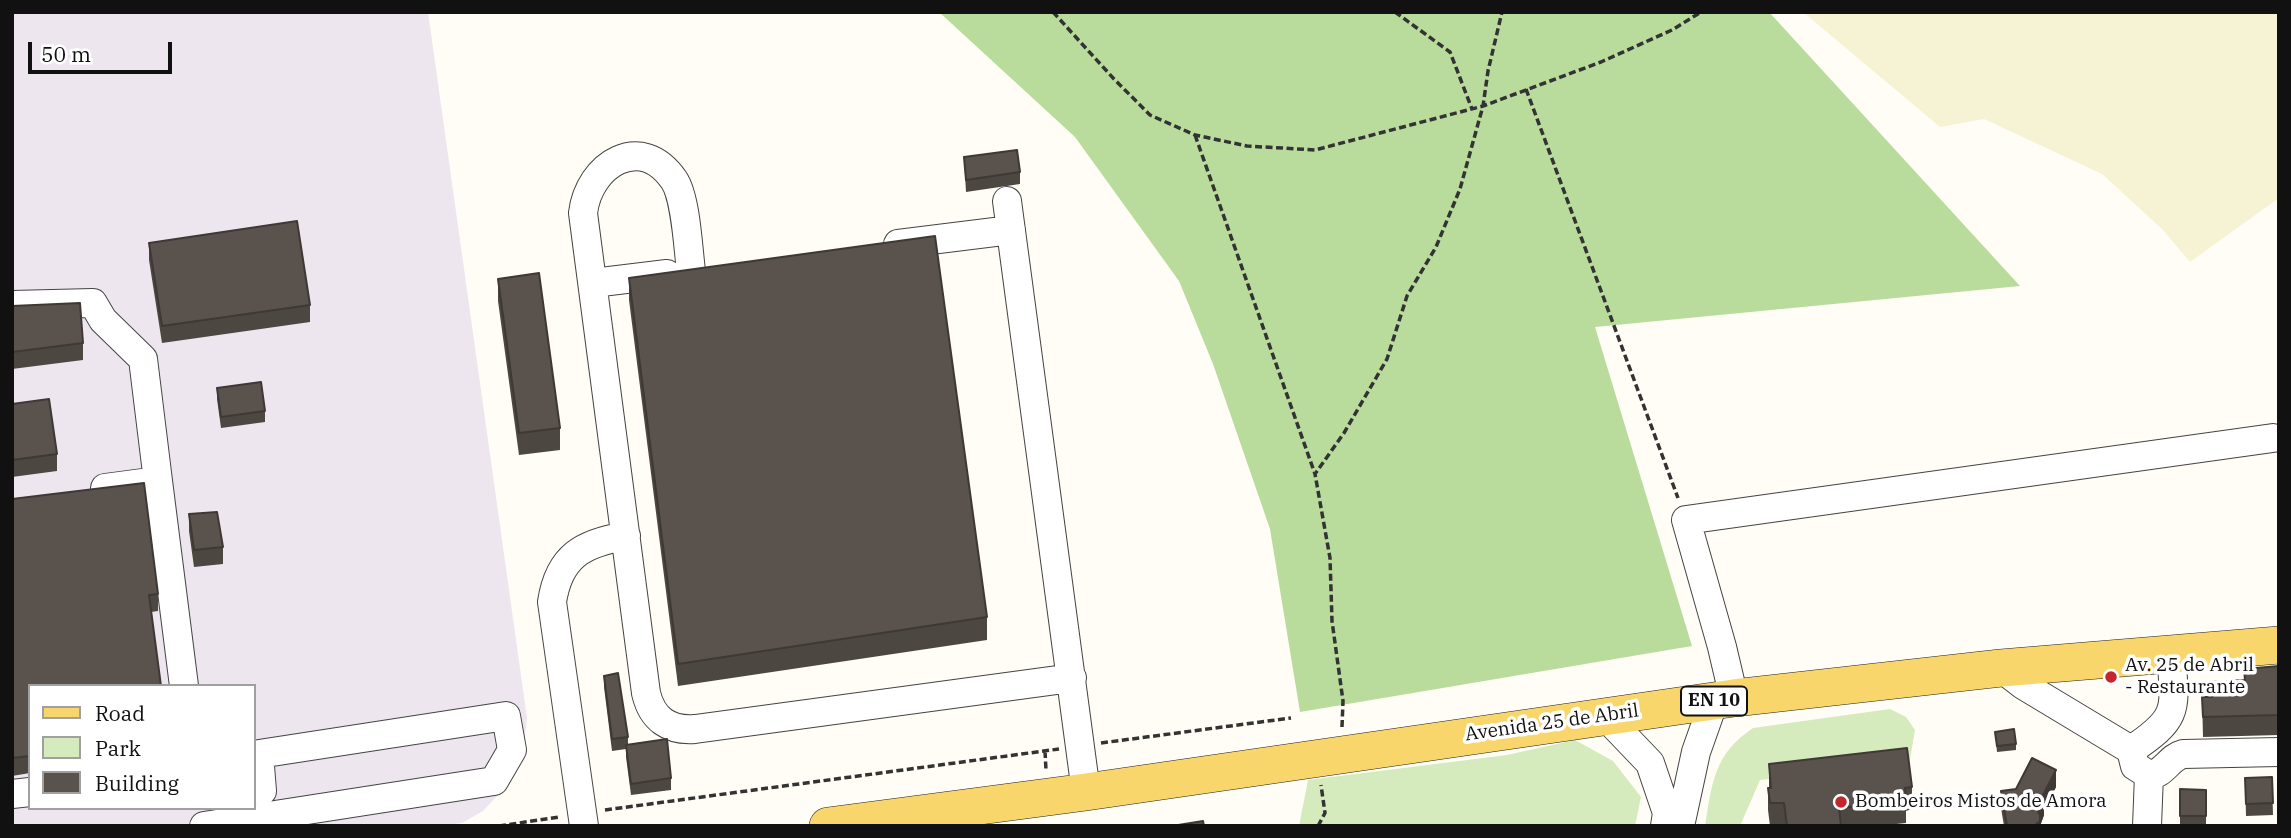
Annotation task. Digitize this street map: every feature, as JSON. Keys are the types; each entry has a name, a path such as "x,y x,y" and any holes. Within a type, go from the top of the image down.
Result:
{"main road":[{"name":"Avenida 25 de Abril","path":"828,826 1086,792 1330,765 1605,716 1724,700 2001,668 2279,645"}],"street":[{"path":"593,283 703,270 676,182 667,170 655,162 641,157 626,157 611,162 591,184 583,213 648,700 661,721 677,729 695,729 1072,678"},
{"path":"1007,201 1086,792"},
{"path":"878,247 1011,230"},
{"path":"12,305 93,303 103,320 143,359 184,684"},
{"path":"1680,826 1696,752 1724,700 1722,647 1686,520 2273,439"},
{"path":"78,491 158,481"},
{"path":"583,819 553,612 554,591 562,570 574,555 591,544 626,536"},
{"path":"2131,750 2155,734 2171,714 2174,703 2171,653"},
{"path":"2001,668 2023,685 2131,750 2135,766 2149,775 2162,772 2172,760 2183,754 2279,752"},
{"path":"203,826 241,823 494,781 512,750 506,716 259,754 262,790"},
{"path":"1605,716 1650,762 1667,813 1665,826"},
{"path":"1650,762 1696,752"},
{"path":"2147,826 2149,775"}],"path":[{"path":"1053,12 1150,115 1195,135 1247,146 1315,150 1483,106 1601,62 1672,30 1701,12"},
{"path":"1395,12 1450,52 1472,109"},
{"path":"1315,474 1344,433 1387,359 1407,296 1436,247 1460,189 1483,106 1490,59 1502,12"},
{"path":"1526,89 1686,520"},
{"path":"1195,135 1315,474 1330,558 1332,621 1343,701 1330,765 1325,813 1318,826"},
{"path":"499,826 583,819 1291,718"}],"shaded area":[{"path":"12,12 428,12 527,718 524,745 500,793 483,811 462,823 441,826 12,826"},
{"path":"1803,12 2279,12 2279,198 2190,262 2162,229 2102,174 1984,119 1940,127"}],"green space":[{"path":"939,12 1769,12 2020,286 1595,327 1692,646 1300,712 1270,529 1213,364 1179,281 1075,137"},
{"path":"1890,709 1906,717 1915,730 1909,765 1760,780 1740,826 1705,826 1717,771 1730,748 1753,728"},
{"path":"1575,740 1613,761 1641,797 1635,826 1299,826 1308,780 1507,755"}],"building":[{"path":"1017,150 1020,172 966,180 964,157"},
{"path":"297,221 310,305 162,326 149,243"},
{"path":"935,236 987,617 678,664 629,278"},
{"path":"539,273 560,428 519,433 498,279"},
{"path":"80,303 83,343 12,352 12,306"},
{"path":"261,382 265,411 221,417 217,388"},
{"path":"49,399 57,454 12,460 12,404"},
{"path":"144,483 158,594 149,595 161,684 28,684 28,756 12,758 12,499"},
{"path":"217,512 223,547 194,550 189,514"},
{"path":"2279,666 2279,715 2203,717 2202,697 2212,697 2211,682 2245,680 2244,669"},
{"path":"618,673 628,737 612,739 604,676"},
{"path":"2014,729 2016,744 1997,746 1995,732"},
{"path":"667,739 671,778 631,784 626,745"},
{"path":"1907,748 1912,787 1905,788 1906,801 1839,808 1841,826 1787,826 1784,803 1770,803 1769,764"},
{"path":"2032,758 2056,770 2042,797 2044,798 2038,812 2040,821 2034,826 2007,826 2001,791 2016,789"},
{"path":"2272,777 2273,803 2246,804 2245,778"},
{"path":"2180,789 2206,790 2206,816 2180,816"},
{"path":"1203,821 1204,826 1172,826"}],"place":[{"name":"Av. 25 de Abril - Restaurante","path":"2111,677"},
{"name":"Bombeiros Mistos de Amora","path":"1841,802"}]}
